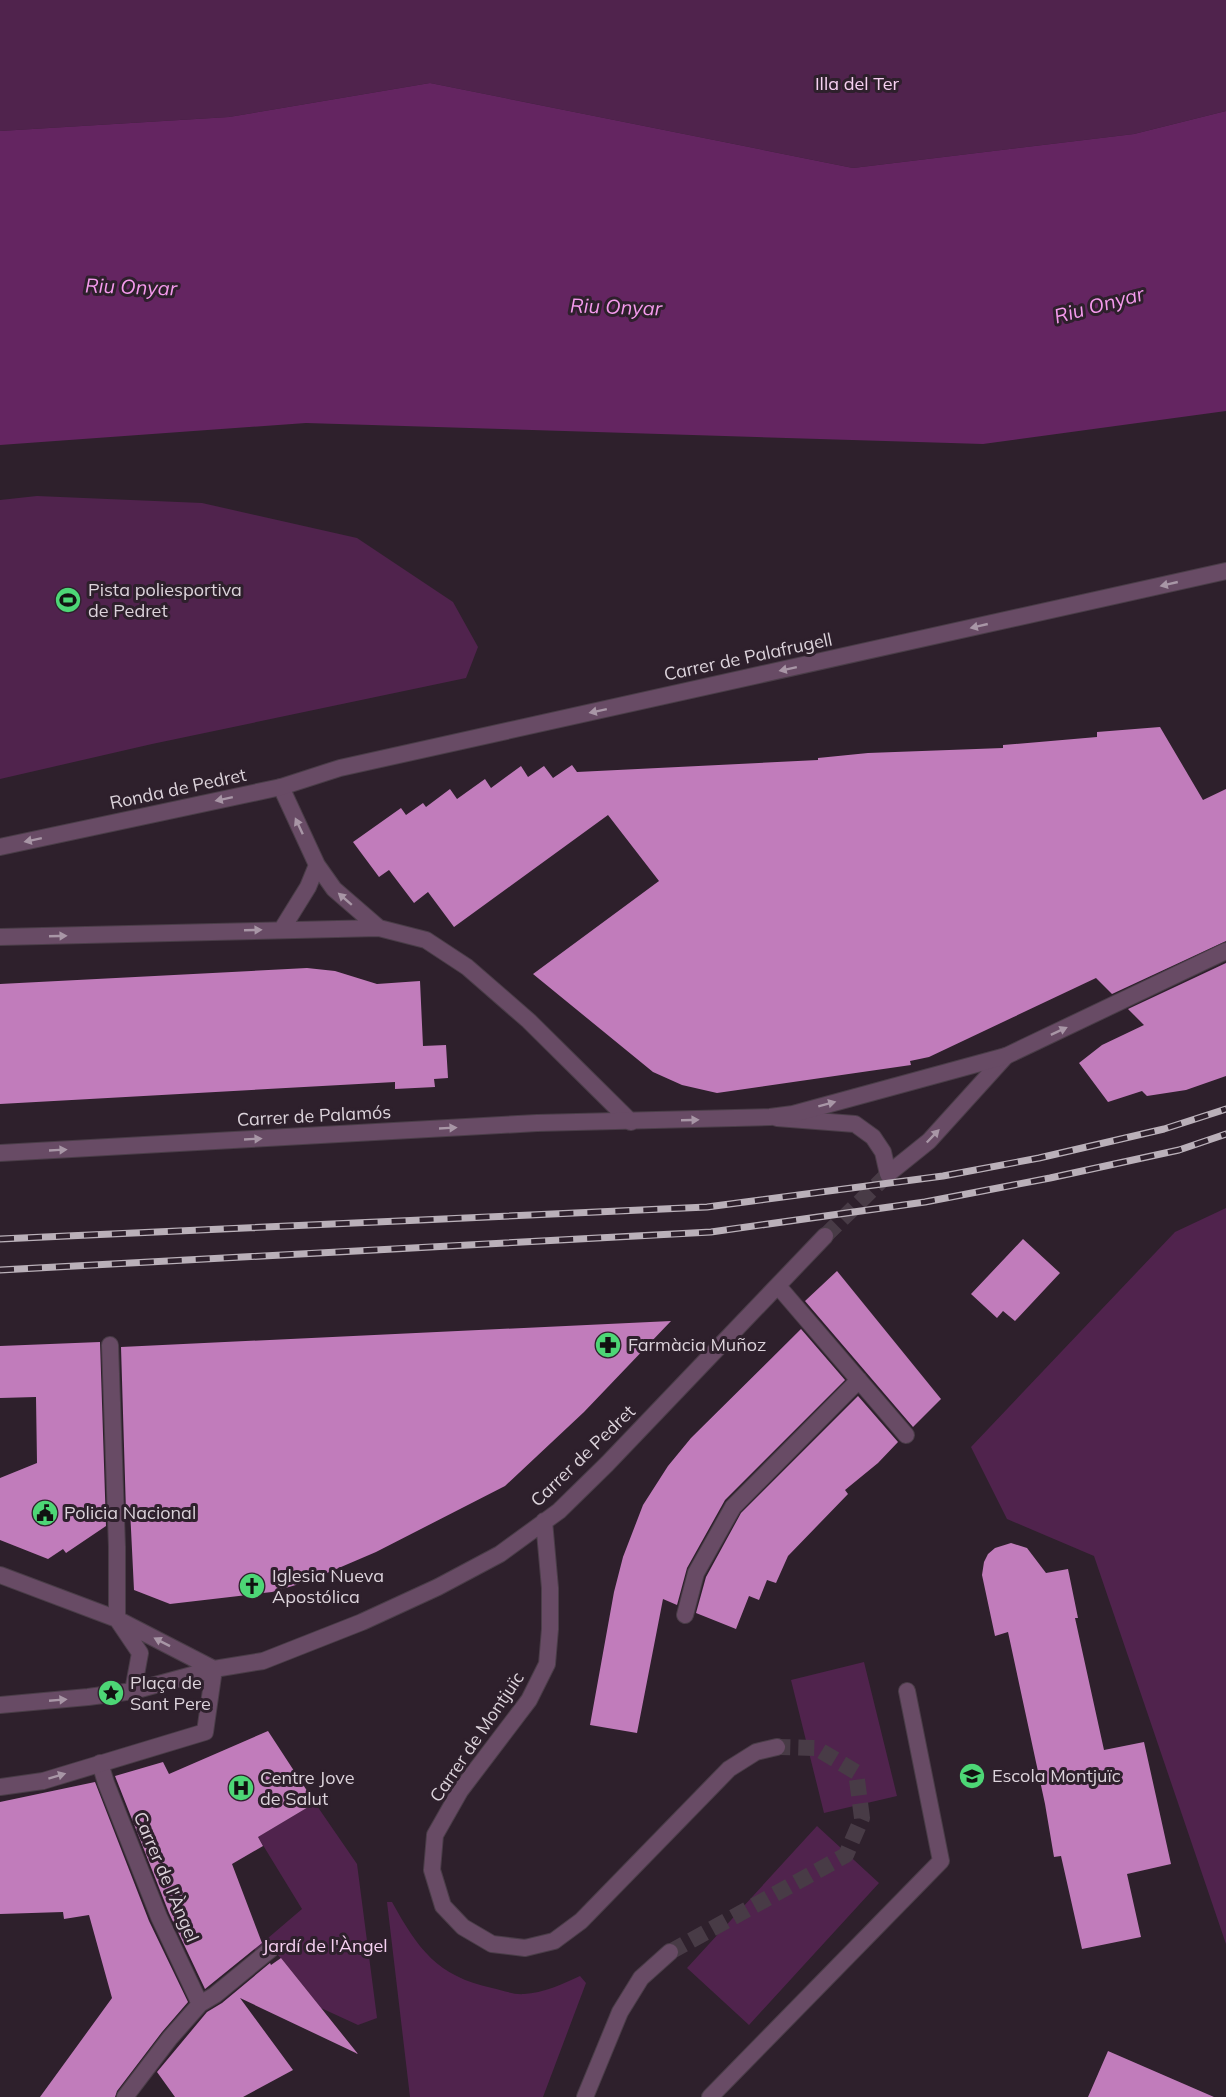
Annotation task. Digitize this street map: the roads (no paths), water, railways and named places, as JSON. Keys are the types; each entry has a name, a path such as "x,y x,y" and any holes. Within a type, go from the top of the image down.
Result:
{"street":[{"name":"Carrer de Palafrugell","path":"281,787 340,768 1226,571"},
{"name":"Ronda de Pedret","path":"0,847 281,787"},
{"path":"281,787 316,865 334,889 379,928"},
{"path":"282,929 308,887 316,865"},
{"path":"0,937 379,928 426,940 467,967 529,1021 631,1122"},
{"path":"770,1117 793,1113 1006,1056 1226,951"},
{"path":"770,1117 795,1121 855,1124 873,1137 883,1152 888,1174 929,1141 1006,1056"},
{"name":"Carrer de Palamós","path":"0,1153 537,1123 770,1117"},
{"name":"Carrer de Pedret","path":"214,1669 263,1661 362,1622 438,1587 500,1554 559,1511 607,1464 825,1236"},
{"path":"778,1286 906,1435"},
{"path":"110,1345 117,1547 117,1619 140,1653 133,1690"},
{"path":"685,1615 696,1574 733,1507 859,1380"},
{"name":"Carrer de Montjuïc","path":"544,1521 550,1588 547,1664 529,1700 460,1791 435,1835 432,1870 443,1906 463,1927 492,1944 525,1948 554,1941 581,1921 729,1769 756,1752 777,1746"},
{"path":"0,1575 117,1619 214,1669"},
{"path":"0,1705 88,1697 133,1690 214,1669"},
{"path":"0,1786 43,1781 205,1732 214,1669"},
{"path":"710,2097 941,1861 907,1691"},
{"name":"Carrer de l'Àngel","path":"100,1763 159,1917 200,2004"},
{"path":"125,2097 170,2038 200,2004 215,1995 271,1949"},
{"path":"585,2097 620,2012 641,1978 670,1952"}],"water":[{"name":"Riu Onyar","path":"430,83 853,168 1134,134 1226,111 1226,411 983,444 306,423 0,445 0,131 229,117"}],"tunnel":[{"path":"825,1236 888,1174"},
{"path":"670,1952 846,1855 862,1818 856,1772 816,1748 777,1747"}],"railway":[{"path":"0,1239 707,1207 943,1176 1039,1158 1164,1129 1226,1109"},
{"path":"0,1270 711,1232 925,1202 1179,1150 1226,1134"}],"place":[{"name":"Pista poliesportiva de Pedret","path":"68,600"},
{"name":"Farmàcia Muñoz","path":"608,1345"},
{"name":"Policia Nacional","path":"45,1513"},
{"name":"Iglesia Nueva Apostólica","path":"252,1586"},
{"name":"Plaça de Sant Pere","path":"111,1693"},
{"name":"Escola Montjuïc","path":"972,1776"},
{"name":"Centre Jove de Salut","path":"241,1788"}],"park label":[{"name":"Illa del Ter","path":"857,84"},
{"name":"Jardí de l'Àngel","path":"325,1946"}]}
